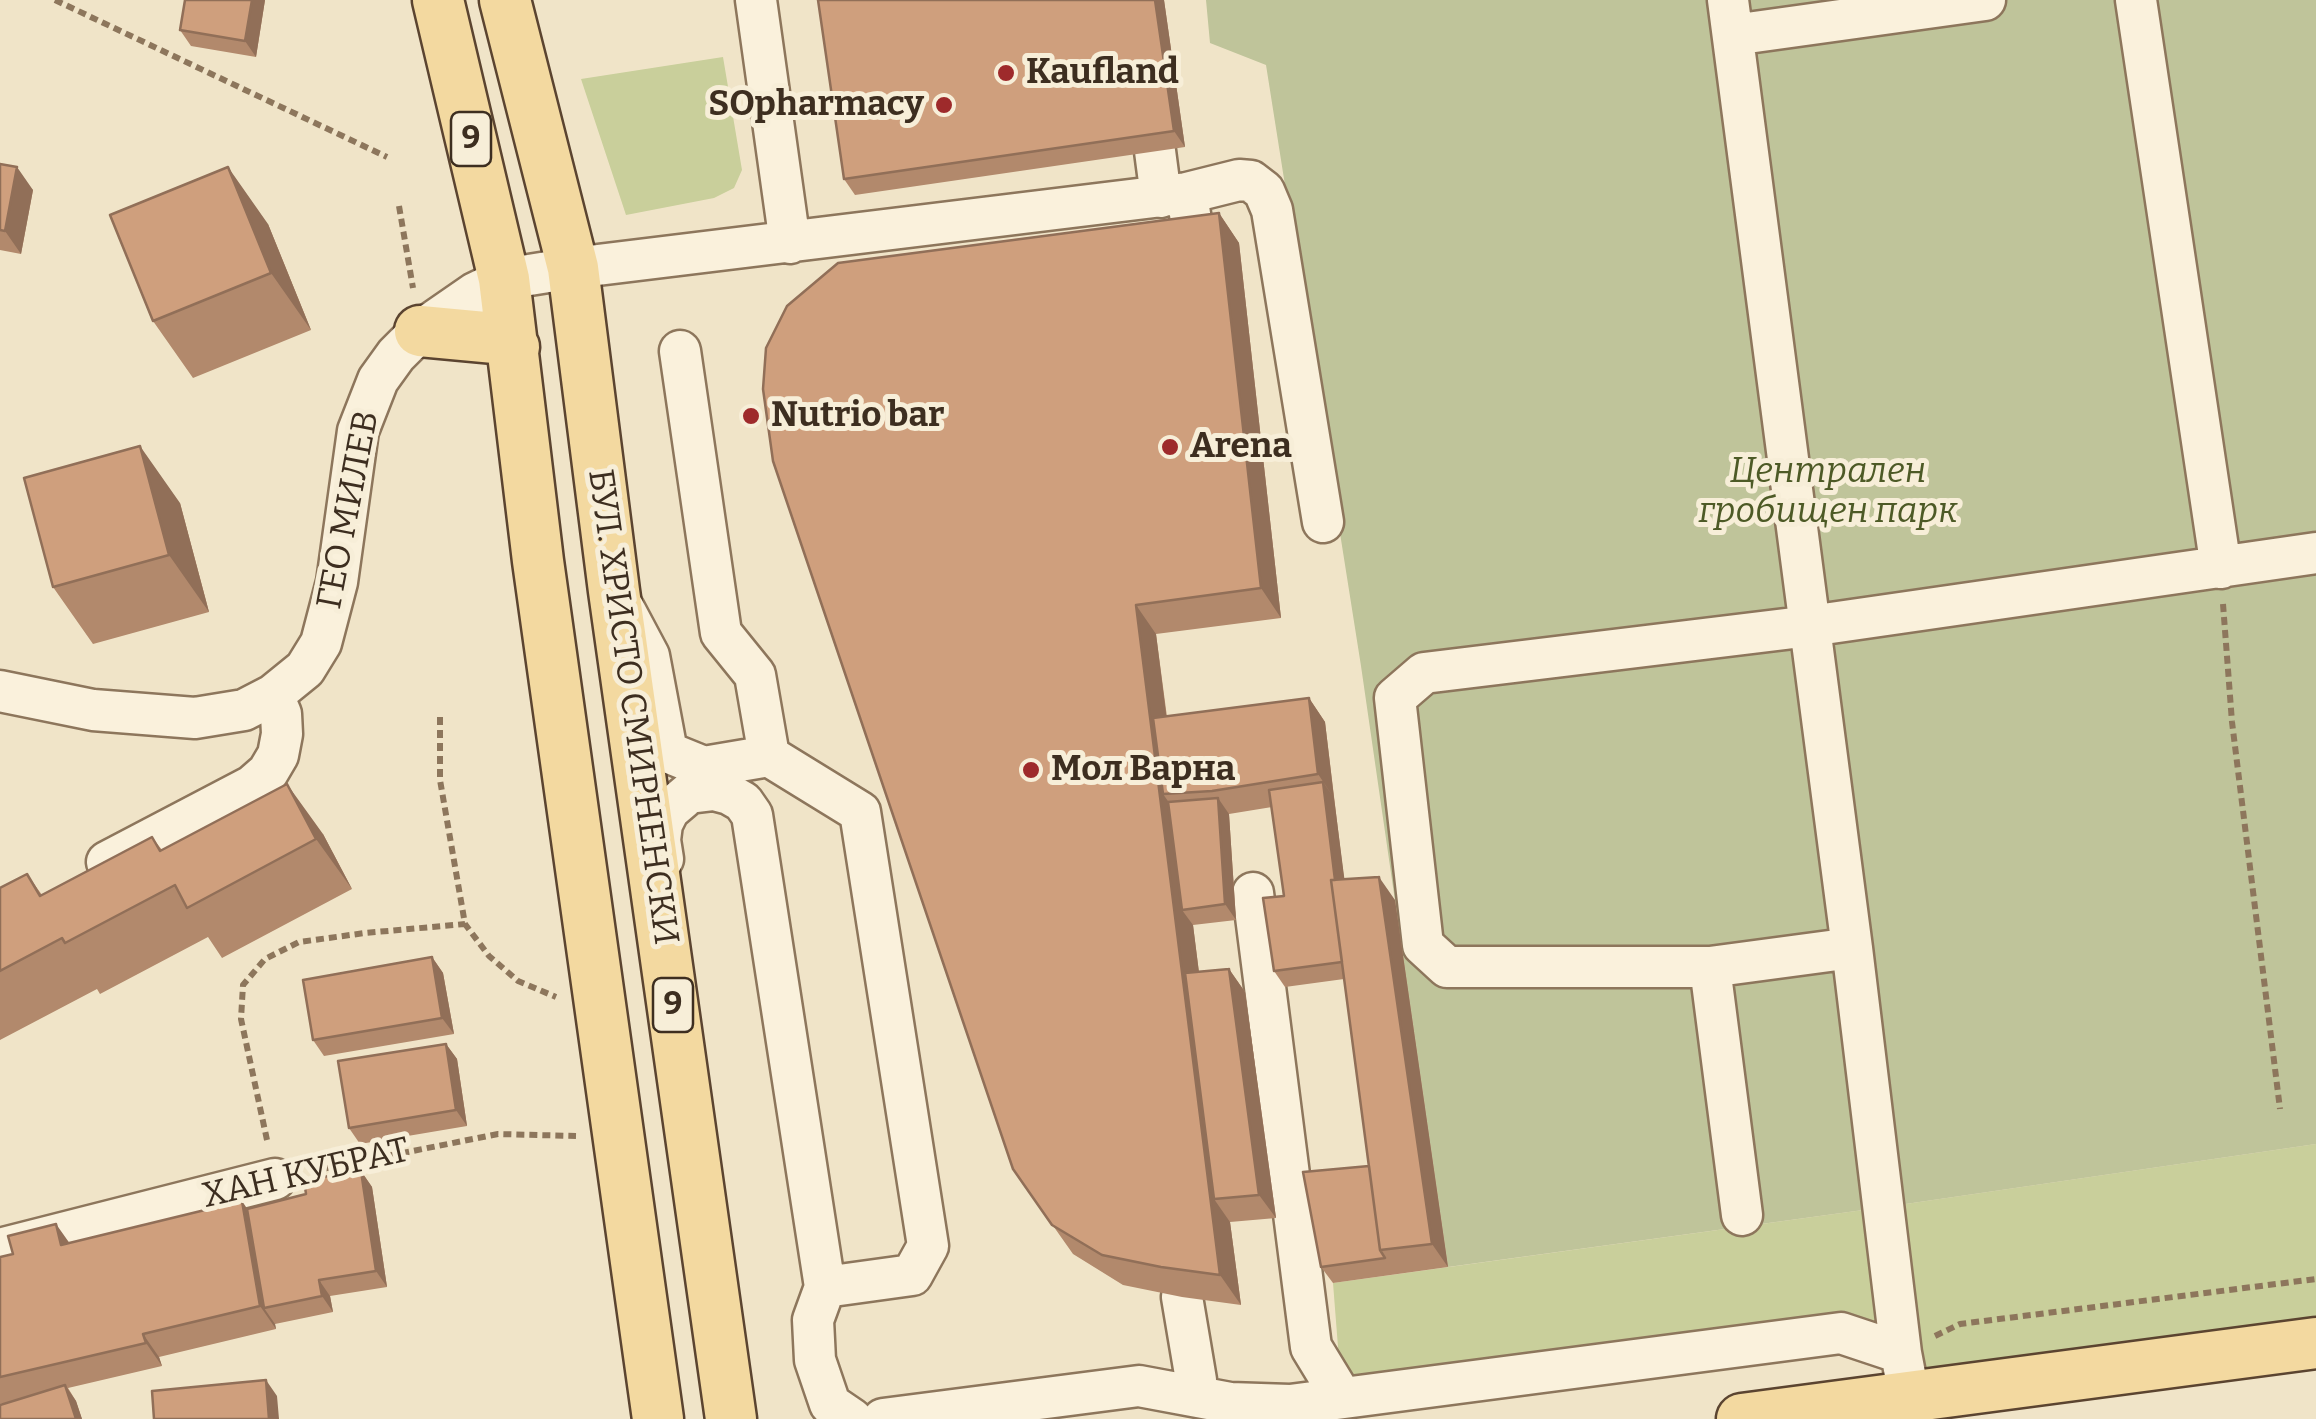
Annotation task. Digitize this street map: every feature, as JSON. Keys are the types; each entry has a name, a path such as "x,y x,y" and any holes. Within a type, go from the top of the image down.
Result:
{"main road":[{"name":"БУЛ. ХРИСТО СМИРНЕНСКИ","path":"438,0 504,278 538,561 658,1419"},
{"name":"БУЛ. ХРИСТО СМИРНЕНСКИ","path":"505,0 573,268 614,592 731,1419"},
{"path":"420,331 495,338 514,347"},
{"path":"1742,1419 1905,1375 2316,1343"}],"street":[{"path":"756,0 790,243"},
{"path":"1905,1375 1731,18 1985,0"},
{"path":"2136,0 2220,568"},
{"path":"1154,152 1195,249"},
{"name":"ГЕО МИЛЕВ","path":"0,691 94,710 195,718 244,710 273,696 305,669 322,643 337,582 358,430 378,380 420,331 504,278 1174,195 1240,180 1264,191 1272,210 1323,522"},
{"path":"680,350 721,633 755,675 769,756"},
{"path":"1852,948 1710,967 1448,967 1423,945 1395,698 1424,672 1810,626 2316,554"},
{"path":"614,592 649,656 667,752 704,766 769,756 860,812 928,1246 912,1276 825,1287"},
{"path":"77,878 252,786 268,772 278,755 282,734 273,696"},
{"path":"658,892 664,856 662,824 678,800 688,793 714,790 743,802 752,815 825,1287 813,1320 815,1360 830,1404 852,1419"},
{"path":"1253,893 1310,1346 1342,1398"},
{"path":"1710,967 1742,1214"},
{"name":"ХАН КУБРАТ","path":"0,1249 275,1179"},
{"path":"1182,1296 1196,1380"},
{"path":"1139,1386 1230,1403 1290,1405 1841,1333 1905,1375"},
{"path":"1290,1405 1310,1346"},
{"path":"883,1419 1196,1380 1230,1403"}],"path":[{"path":"55,0 387,157"},
{"path":"400,206 420,331"},
{"path":"2220,568 2232,722 2280,1108"},
{"path":"440,717 440,780 464,924 489,956 518,981 562,1000"},
{"path":"275,1179 241,1018 242,984 265,960 299,942 464,924"},
{"name":"ХАН КУБРАТ","path":"275,1179 498,1134 578,1136 617,1128"}],"green space":[{"name":"Централен гробищен парк","path":"1206,0 2316,0 2316,1144 1448,1267 1361,666 1266,65 1210,43"},
{"path":"723,57 742,170 734,188 714,198 626,215 581,79"},
{"path":"2316,1144 2316,1326 1906,1381 1841,1333 1342,1398 1333,1283"}],"building":[{"path":"185,0 252,0 245,41 180,30"},
{"name":"Kaufland","path":"818,0 1155,0 1174,131 844,179"},
{"path":"0,164 17,167 5,231 0,230"},
{"path":"228,167 271,273 153,321 110,215"},
{"name":"Мол Варна","path":"1219,213 1261,588 1136,605 1220,1275 1102,1255 1052,1225 1013,1169 773,461 763,389 766,348 787,306 838,263"},
{"path":"140,446 169,555 53,587 24,478"},
{"path":"1309,698 1318,774 1212,791 1163,794 1153,718"},
{"path":"1323,782 1342,962 1274,971 1263,898 1284,896 1269,790"},
{"path":"287,784 316,839 187,908 175,885 65,943 62,938 0,971 0,888 27,874 40,896 152,837 160,851"},
{"path":"1218,798 1225,904 1182,910 1168,802"},
{"path":"1379,877 1432,1244 1380,1250 1331,880"},
{"path":"432,957 442,1018 313,1040 303,980"},
{"path":"1229,969 1259,1195 1214,1199 1185,973"},
{"path":"446,1044 456,1110 349,1128 338,1061"},
{"path":"1369,1166 1380,1250 1385,1258 1321,1267 1303,1172"},
{"path":"361,1171 376,1271 319,1280 322,1296 264,1308 247,1209 306,1194 304,1180"},
{"path":"242,1201 260,1306 143,1334 146,1343 0,1377 0,1257 13,1254 8,1236 56,1224 61,1245"},
{"path":"266,1380 269,1419 154,1419 152,1391"},
{"path":"65,1385 76,1419 0,1419 0,1405"}],"place":[{"name":"Kaufland","path":"1006,73"},
{"name":"SOpharmacy","path":"944,105"},
{"name":"Nutrio bar","path":"751,416"},
{"name":"Arena","path":"1170,447"},
{"name":"Мол Варна","path":"1031,770"}]}
